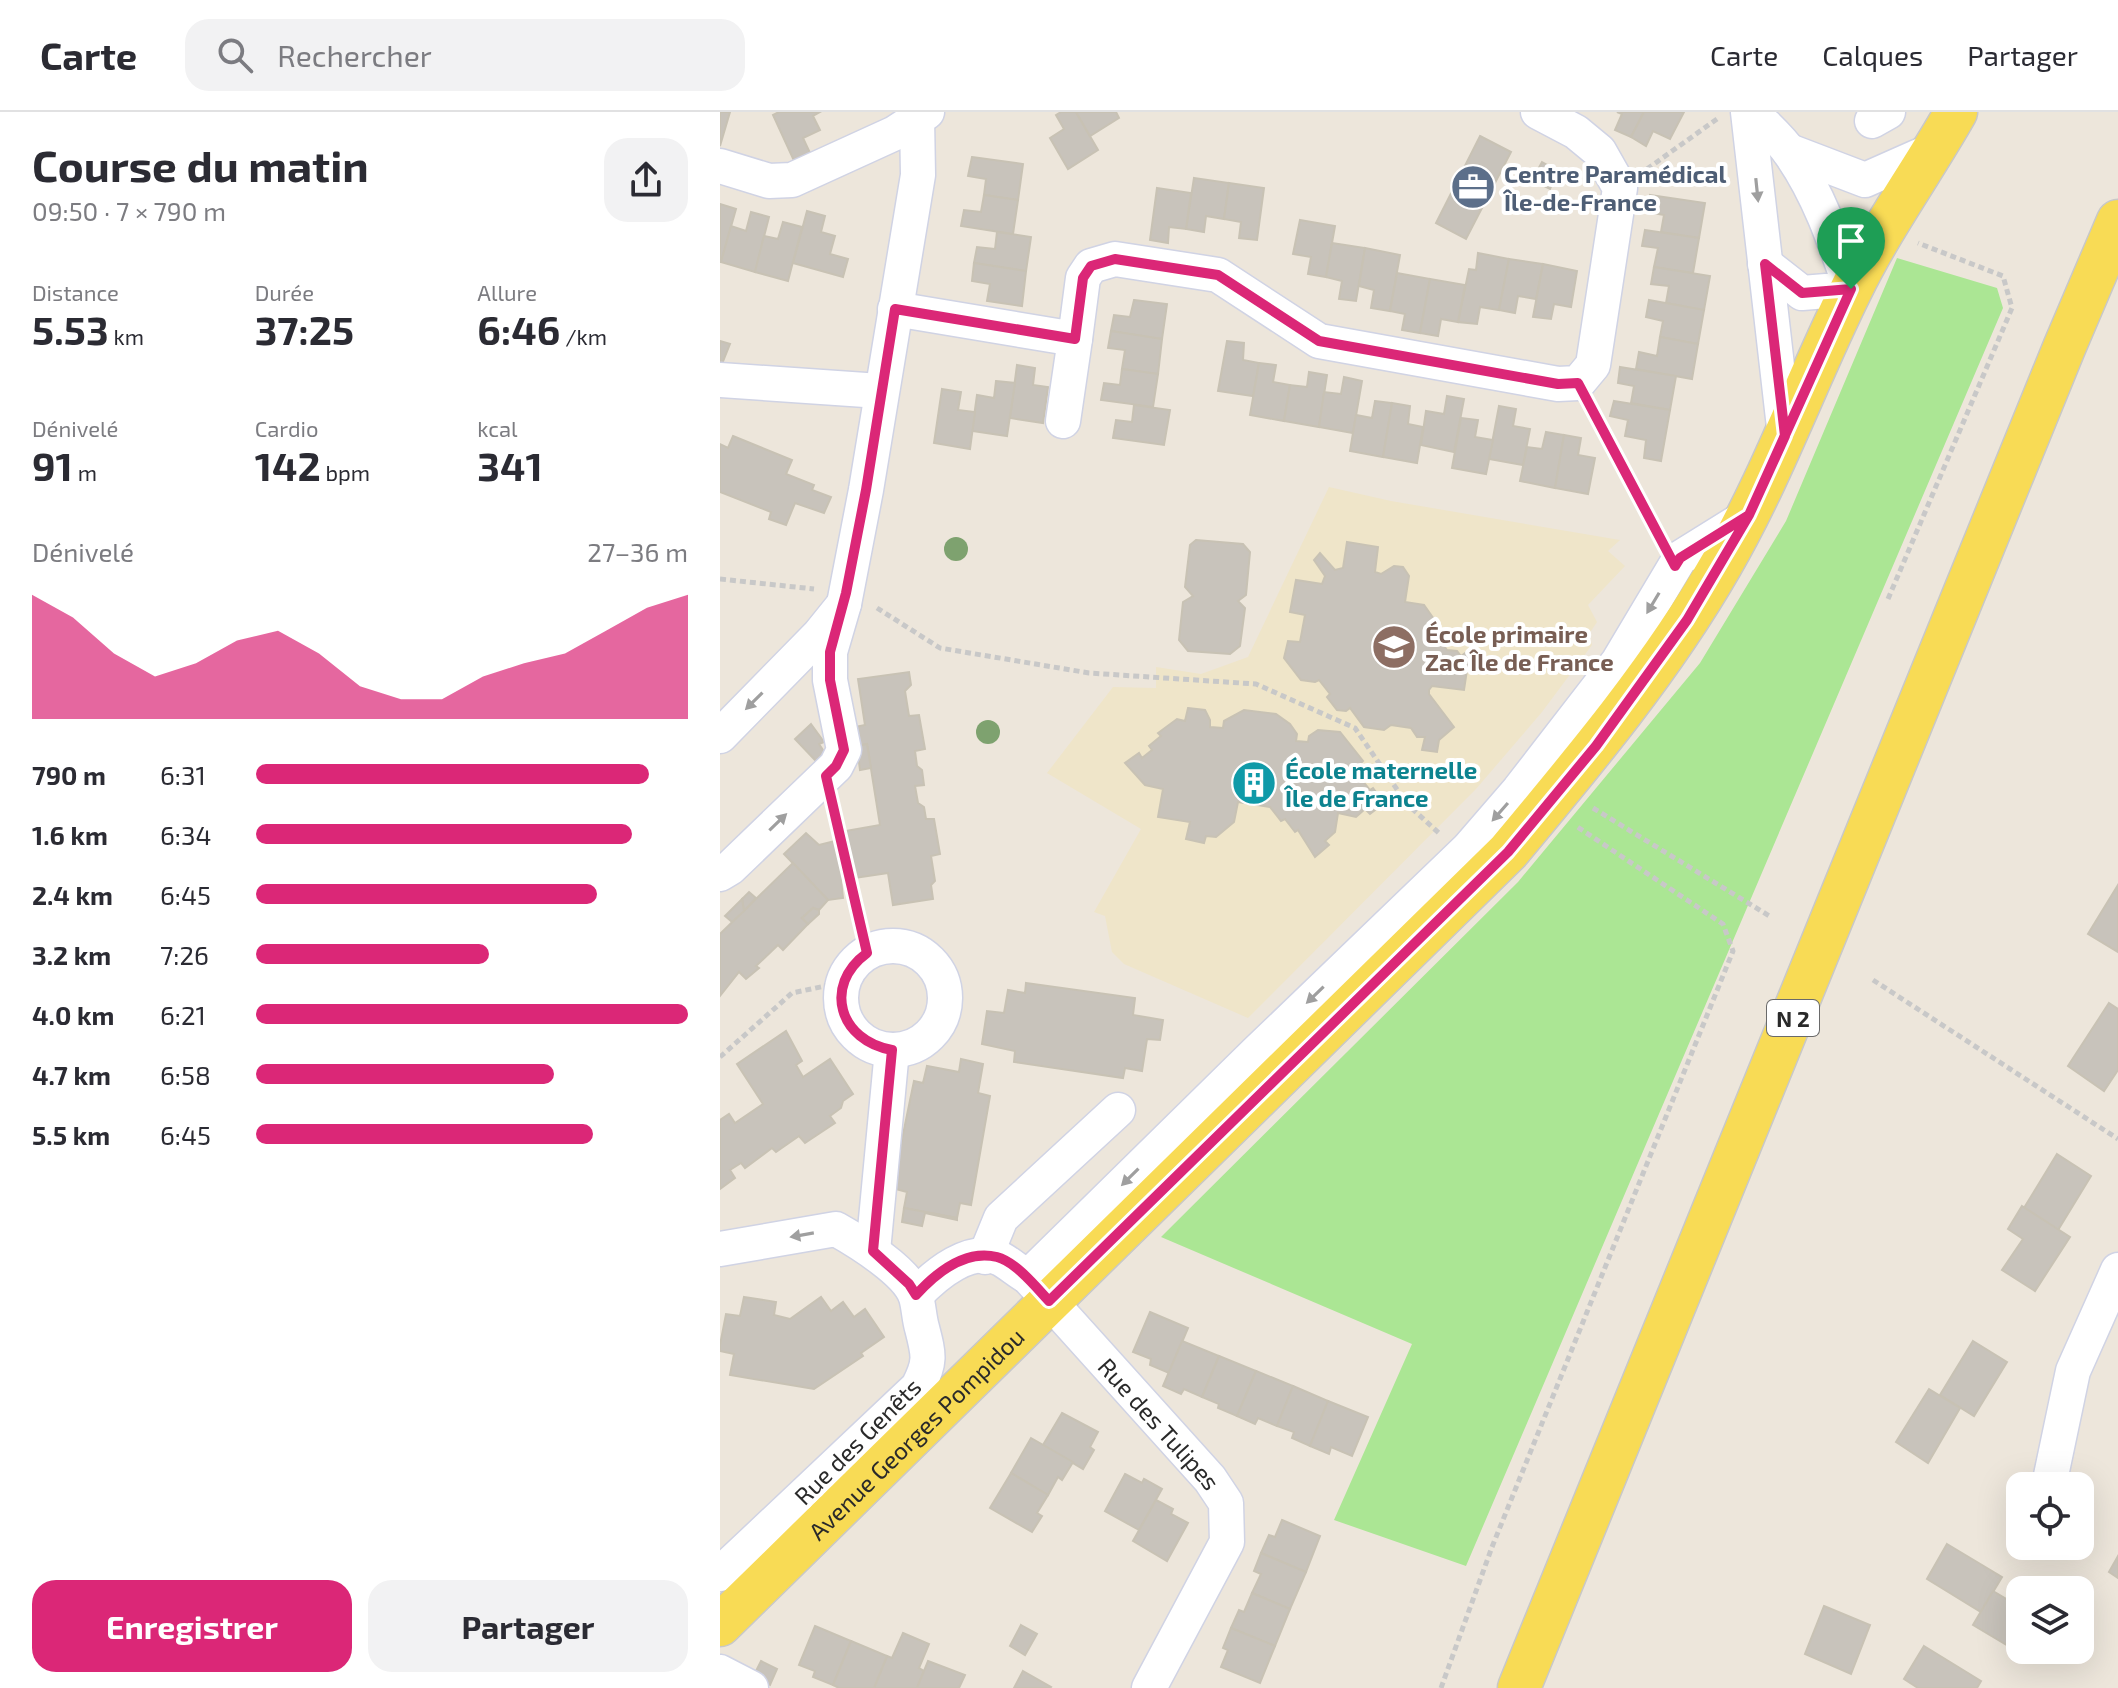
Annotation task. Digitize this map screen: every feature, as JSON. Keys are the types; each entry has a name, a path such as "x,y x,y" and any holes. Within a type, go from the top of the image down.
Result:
{"main road":[{"name":"Avenue Georges Pompidou","path":"720,1625 1038,1289 1508,852 1596,746 1687,620 1749,515 1851,289 1943,125"},
{"name":"N 2","path":"1519,1688 2118,221"}],"street":[{"path":"1063,421 1083,278 1091,266 1115,259 1218,275 1319,341 1558,384 1578,383 1593,365 1620,188 1599,151 1576,132 1538,112"},
{"path":"1750,112 1789,151 1817,198 1851,289 1802,293 1765,264"},
{"path":"1750,112 1785,436"},
{"path":"720,166 769,181 792,180 895,133 919,114"},
{"path":"720,874 730,868 836,766 844,750 830,680 830,652 845,598 866,490 918,175 919,114"},
{"path":"1789,151 1865,180 1943,125"},
{"path":"895,309 1075,339"},
{"path":"720,380 880,391"},
{"path":"1038,1289 1257,1052 1468,849 1519,790 1618,662 1680,558 1749,515"},
{"path":"720,736 819,635 845,598"},
{"path":"788,667 830,680"},
{"path":"901,946 924,957 941,977 945,993 944,1011 937,1027 925,1040 909,1048 892,1050 862,1040 851,1028 841,998 844,982 857,961 867,953 883,947 901,946"},
{"path":"873,1251 892,1050"},
{"path":"720,1249 836,1229 873,1251 909,1284 916,1295 932,1277 968,1257 985,1257 1001,1218 1118,1110"},
{"name":"Rue des Tulipes","path":"985,1257 998,1257 1038,1289 1210,1479 1226,1503 1227,1542 1149,1688"},
{"path":"2052,1472 2073,1371 2118,1270"},
{"name":"Rue des Genêts","path":"720,1574 918,1387 927,1369 929,1356 916,1295"},
{"path":"720,1672 751,1688"}],"path":[{"path":"1620,188 1727,112"},
{"path":"1883,230 2003,276 2012,308 1888,599"},
{"path":"1578,383 1675,566"},
{"path":"720,579 845,598 895,617 940,648 1089,673 1256,684 1355,728 1407,804 1435,831 1468,849"},
{"path":"826,776 867,953"},
{"path":"1554,797 1771,917"},
{"path":"1441,1688 1492,1547 1733,951 1723,924 1554,797"},
{"path":"1873,980 2118,1139"},
{"path":"720,1057 792,993 844,982"}],"shaded area":[{"path":"1329,487 1391,501 1620,540 1608,551 1625,566 1588,605 1597,622 1589,634 1592,645 1542,712 1476,789 1248,1018 1124,964 1112,952 1105,916 1094,912 1141,829 1047,773 1113,687 1156,688 1156,667 1201,674 1248,657"}],"green space":[{"path":"1897,258 1997,288 2003,308 1466,1566 1334,1520 1412,1344 1161,1237 1518,882 1700,663 1786,521"}],"building":[{"path":"720,112 730,112 720,146"},
{"path":"779,112 820,112 813,116 820,130 803,138 811,155 795,163 773,115"},
{"path":"1076,112 1098,150 1068,169 1050,138 1064,129 1056,115"},
{"path":"1076,112 1116,112 1119,118 1090,136"},
{"path":"1617,112 1644,112 1631,137 1615,130 1622,114"},
{"path":"1644,112 1684,112 1670,139 1653,131 1646,146 1631,137"},
{"name":"Centre Paramédical Île-de-France","path":"1480,136 1511,152 1466,239 1436,223"},
{"path":"972,157 1023,164 1018,200 984,195 986,179 968,176"},
{"path":"1542,162 1558,171 1550,189 1532,180"},
{"path":"1194,178 1229,183 1224,219 1206,216 1204,232 1186,229"},
{"path":"1229,183 1264,188 1257,240 1239,238 1241,222 1224,219"},
{"path":"1157,188 1191,193 1186,229 1169,227 1168,243 1150,240"},
{"path":"984,195 1018,200 1013,234 961,226 964,210 981,212"},
{"path":"1650,195 1705,203 1699,238 1661,232 1664,215 1647,212"},
{"path":"720,204 736,209 721,262 720,262"},
{"path":"807,211 825,216 821,232 835,236 830,254 848,259 843,277 793,263"},
{"path":"751,212 769,217 755,272 721,262 731,226 746,231"},
{"path":"1300,220 1335,226 1326,277 1308,274 1311,257 1293,254"},
{"path":"783,222 802,227 788,281 755,272 764,236 778,239"},
{"path":"1645,230 1699,238 1693,273 1654,267 1658,248 1642,246"},
{"path":"997,232 1031,237 1026,271 974,263 977,247 995,249"},
{"path":"1332,243 1365,248 1356,301 1339,299 1342,281 1326,277"},
{"path":"1365,248 1400,255 1390,311 1371,308 1374,290 1359,286"},
{"path":"1478,253 1509,259 1499,310 1480,307 1477,324 1458,322 1469,269 1476,270"},
{"path":"1509,259 1543,264 1536,299 1518,296 1515,313 1499,310"},
{"path":"974,263 1026,271 1022,306 987,301 990,284 972,281"},
{"path":"1543,264 1577,271 1571,307 1554,304 1551,319 1533,317"},
{"path":"1654,267 1710,276 1704,310 1666,303 1669,286 1651,284"},
{"path":"1397,273 1430,279 1420,333 1402,330 1405,314 1390,311"},
{"path":"1430,279 1465,285 1458,322 1441,319 1438,336 1420,333"},
{"path":"1134,300 1167,304 1162,339 1111,331 1114,315 1130,317"},
{"path":"1649,300 1704,310 1698,344 1660,337 1663,321 1646,317"},
{"path":"1111,331 1162,339 1158,374 1122,369 1125,350 1108,348"},
{"path":"1660,337 1698,344 1692,379 1636,369 1639,352 1657,356"},
{"path":"720,341 730,344 720,369"},
{"path":"1227,341 1244,343 1243,360 1259,363 1253,396 1218,391"},
{"path":"1259,363 1276,365 1273,382 1290,385 1284,421 1250,415"},
{"path":"1017,365 1035,368 1033,385 1048,387 1043,423 1010,418"},
{"path":"1620,367 1676,376 1670,410 1631,403 1634,386 1618,383"},
{"path":"1122,369 1158,374 1153,407 1101,400 1104,383 1120,385"},
{"path":"1309,372 1327,375 1319,427 1284,421 1290,385 1307,387"},
{"path":"1344,377 1362,381 1353,433 1319,427 1324,392 1341,394"},
{"path":"996,381 1015,383 1007,436 972,431 977,395 994,398"},
{"path":"942,389 961,392 958,410 975,412 970,449 934,443"},
{"path":"1447,396 1464,399 1454,452 1421,445 1426,411 1444,414"},
{"path":"1375,401 1392,403 1383,457 1350,451 1356,415 1372,418"},
{"path":"1614,401 1670,410 1661,461 1644,458 1646,440 1625,436 1628,420 1610,416"},
{"path":"1392,403 1410,406 1408,424 1423,427 1417,463 1383,457"},
{"path":"1134,405 1170,410 1164,445 1113,438 1116,420 1132,422"},
{"path":"1499,406 1516,409 1513,426 1530,429 1523,465 1489,459"},
{"path":"1461,418 1478,420 1475,437 1493,440 1486,474 1452,468"},
{"path":"1546,432 1564,435 1555,488 1520,481 1527,447 1542,449"},
{"path":"1564,435 1581,438 1578,455 1595,458 1588,494 1555,488"},
{"path":"733,436 792,460 786,474 814,485 812,490 831,497 824,513 795,503 786,525 769,519 771,512 720,492 720,444 728,448"},
{"path":"1196,540 1243,544 1250,552 1246,595 1238,601 1245,608 1240,646 1230,654 1188,651 1179,640 1183,602 1193,596 1185,587 1190,545"},
{"path":"1347,542 1378,547 1375,572 1381,574 1394,566 1403,567 1409,576 1405,602 1424,605 1436,622 1434,632 1447,650 1457,651 1461,656 1471,649 1479,661 1467,670 1464,690 1432,686 1429,690 1454,727 1439,740 1437,752 1422,750 1425,737 1417,737 1411,728 1391,725 1384,730 1364,727 1350,708 1337,710 1319,680 1301,680 1284,658 1288,641 1300,642 1305,615 1290,612 1296,580 1322,584 1325,576 1314,560 1320,553 1335,570 1343,568"},
{"path":"909,672 911,685 905,691 909,716 919,715 925,749 915,751 924,785 915,786 918,803 924,807 926,819 934,819 940,854 931,856 935,881 931,885 933,899 893,905 888,873 841,880 843,898 828,900 784,854 806,833 819,845 835,841 834,833 880,825 867,744 857,746 855,727 865,725 858,679"},
{"name":"École maternelle Île de France","path":"1188,708 1205,710 1210,727 1223,728 1224,721 1244,710 1276,714 1290,724 1297,734 1296,741 1308,742 1309,736 1318,730 1340,732 1363,761 1359,765 1367,777 1362,780 1370,790 1373,788 1384,803 1370,814 1365,809 1356,817 1338,813 1335,832 1325,841 1329,845 1315,857 1298,830 1295,832 1285,819 1281,821 1270,807 1238,802 1234,822 1216,837 1206,836 1204,843 1186,839 1190,822 1158,817 1163,789 1145,785 1125,763 1139,753 1142,758 1152,750 1149,746 1161,736 1158,733 1177,719 1185,721"},
{"path":"811,724 824,742 819,744 825,753 816,761 795,739"},
{"path":"867,744 871,768 860,770 857,746"},
{"path":"793,863 828,900 819,910 813,908 802,918 808,924 783,950 778,945 746,979 739,972 720,996 720,934"},
{"path":"2118,885 2118,952 2088,934"},
{"path":"749,892 756,898 744,911 742,899"},
{"path":"742,899 744,911 732,922 725,916"},
{"path":"813,908 819,910 819,914 808,924 802,918"},
{"path":"1026,983 1135,998 1133,1015 1163,1020 1160,1040 1147,1039 1142,1071 1125,1068 1123,1078 1014,1062 1015,1051 982,1044 987,1011 1004,1013 1008,990 1025,993"},
{"path":"2109,1003 2118,1009 2118,1070 2104,1091 2068,1066"},
{"path":"786,1031 802,1061 796,1065 803,1077 830,1059 853,1094 830,1116 835,1123 805,1143 799,1136 776,1152 772,1148 745,1168 741,1163 730,1170 735,1178 720,1189 720,1120 729,1114 735,1123 763,1104 737,1064"},
{"path":"961,1059 983,1064 978,1093 990,1096 971,1205 960,1203 957,1218 904,1208 907,1192 892,1188 914,1081 923,1083 927,1066 959,1072"},
{"path":"2057,1154 2091,1176 2058,1230 2024,1208"},
{"path":"2022,1206 2070,1237 2035,1291 2002,1270 2023,1239 2008,1229"},
{"path":"904,1208 957,1220 925,1213 922,1226 902,1222"},
{"path":"744,1297 776,1302 774,1315 790,1319 821,1297 831,1311 843,1302 854,1317 865,1309 884,1337 861,1353 863,1356 814,1389 730,1375 734,1354 720,1351 720,1345 726,1314 740,1316"},
{"path":"1150,1312 1188,1328 1169,1373 1150,1365 1151,1359 1133,1352"},
{"path":"1182,1341 1219,1356 1202,1397 1184,1389 1181,1394 1163,1386"},
{"path":"1973,1341 2007,1362 1974,1416 1940,1395"},
{"path":"1219,1356 1256,1371 1237,1416 1202,1397"},
{"path":"1256,1371 1293,1386 1277,1426 1258,1418 1255,1424 1237,1416"},
{"path":"1293,1386 1328,1401 1310,1446 1292,1438 1294,1432 1277,1426"},
{"path":"1929,1389 1960,1408 1928,1463 1896,1442"},
{"path":"1328,1401 1368,1417 1352,1456 1331,1447 1329,1454 1310,1446"},
{"path":"1062,1413 1098,1432 1090,1447 1094,1450 1083,1469 1043,1445"},
{"path":"1031,1438 1073,1462 1062,1480 1058,1477 1048,1495 1011,1473"},
{"path":"1011,1473 1048,1495 1037,1513 1042,1516 1032,1532 990,1508"},
{"path":"1125,1474 1142,1483 1144,1479 1162,1489 1139,1530 1105,1511"},
{"path":"1156,1500 1173,1509 1171,1514 1188,1523 1167,1561 1133,1541"},
{"path":"1282,1520 1320,1536 1306,1572 1261,1553 1269,1535 1275,1537"},
{"path":"1947,1544 2002,1577 1981,1612 1927,1579"},
{"path":"1261,1553 1306,1572 1290,1609 1252,1593 1261,1574 1254,1571"},
{"path":"2118,1556 2118,1578 2109,1572"},
{"path":"1993,1591 2006,1599 2006,1645 1973,1625"},
{"path":"1252,1593 1290,1609 1275,1646 1231,1628 1239,1610 1244,1612"},
{"path":"1824,1606 1870,1625 1851,1674 1805,1654"},
{"path":"1021,1625 1037,1634 1025,1655 1010,1646"},
{"path":"815,1626 851,1641 833,1685 813,1677 815,1671 799,1665"},
{"path":"1231,1628 1275,1646 1260,1683 1221,1667 1228,1650 1223,1648"},
{"path":"903,1633 929,1644 919,1668 924,1671 917,1688 874,1688 887,1656 892,1658"},
{"path":"851,1641 887,1656 874,1688 839,1688 833,1685"},
{"path":"1924,1646 1981,1681 1977,1688 1918,1688 1904,1679"},
{"path":"761,1661 777,1669 770,1685 753,1677"},
{"path":"928,1661 965,1675 959,1688 917,1688"},
{"path":"1023,1671 1051,1687 1014,1688"}],"place":[{"name":"Centre Paramédical Île-de-France","path":"1473,187"},
{"name":"École primaire Zac Île de France","path":"1394,647"},
{"name":"École maternelle Île de France","path":"1254,783"}],"route":[{"path":"1851,289 1785,436 1749,515 1680,558 1675,566 1578,383 1558,384 1319,341 1218,275 1115,259 1091,266 1083,278 1075,339 895,309 866,490 846,593 830,652 830,680 844,750 836,766 826,776 867,953 849,971 844,982 841,998 844,1014 862,1040 892,1050 873,1251 909,1284 916,1295 932,1277 968,1257 998,1257 1028,1277 1049,1301 1508,852 1596,746 1687,620 1749,515 1785,436 1765,264 1802,293 1851,289"}]}
